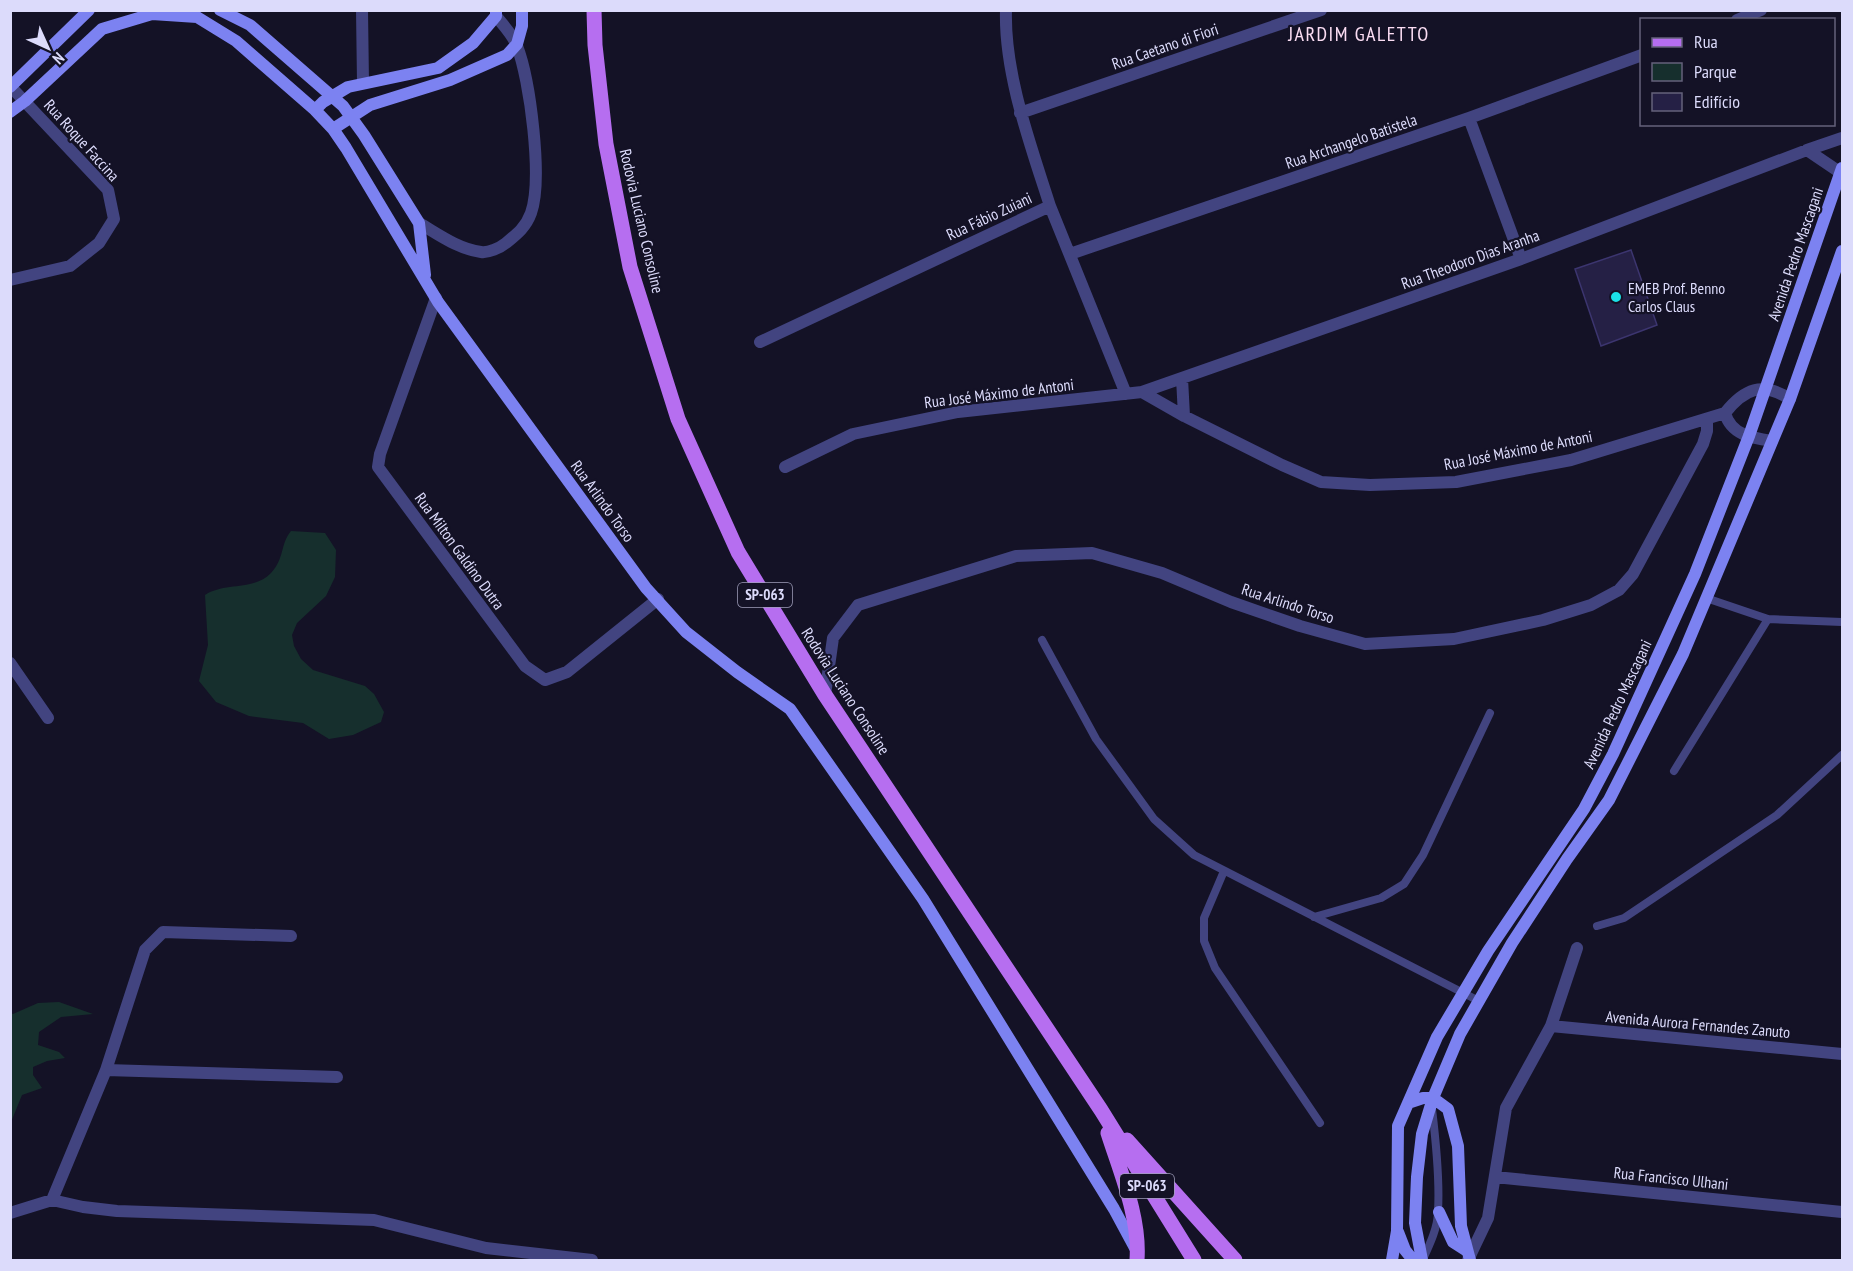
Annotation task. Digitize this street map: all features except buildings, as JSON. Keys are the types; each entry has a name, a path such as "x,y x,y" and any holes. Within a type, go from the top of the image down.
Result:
{"main road":[{"path":"11,87 89,10"},
{"path":"220,10 250,26 333,95 352,118 419,223 426,279"},
{"path":"333,129 370,105 450,80 507,55 517,44 522,26 522,10"},
{"name":"Rodovia Luciano Consoline","path":"594,10 595,45 606,144 630,267 678,419 738,552 825,695 1101,1110 1194,1260"},
{"path":"315,110 333,95 348,87 438,68 473,43 496,13"},
{"name":"Rua Arlindo Torso","path":"10,112 25,101 102,29 152,14 197,16 236,41 315,110 333,129 436,298 646,588 686,632 737,672 790,709 923,899 1114,1209 1137,1256"},
{"path":"363,83 370,105"},
{"name":"Avenida Pedro Mascagani","path":"1392,1260 1397,1231 1398,1126 1437,1037 1488,951 1584,809 1613,754 1695,573 1749,436 1842,170"},
{"name":"Avenida Pedro Mascagani","path":"1422,1260 1415,1223 1417,1177 1422,1134 1432,1101 1460,1035 1479,1001 1543,896 1609,800 1683,654 1790,399 1842,251"},
{"path":"1408,1103 1423,1098 1448,1109 1458,1146 1461,1226 1469,1258"},
{"path":"1101,1110 1137,1229 1137,1256"},
{"path":"1101,1110 1235,1260"},
{"path":"1438,1212 1453,1242 1469,1258"},
{"path":"1397,1231 1405,1250 1413,1260"}],"street":[{"path":"362,10 363,83"},
{"name":"Rua Fábio Zuiani","path":"760,342 1050,206 1020,113 1005,30 1005,10"},
{"name":"Rua Caetano di Fiori","path":"1020,113 1321,10"},
{"path":"1742,18 1761,10"},
{"path":"419,223 458,245 483,253 501,247 522,231 532,212 536,185 535,145 527,85 517,44 496,13"},
{"name":"Rua Archangelo Batistela","path":"1070,254 1469,118 1640,54"},
{"name":"Rua Roque Faccina","path":"10,280 70,266 99,243 114,219 108,190 11,87"},
{"path":"1469,118 1521,259"},
{"name":"Rua Theodoro Dias Aranha","path":"1142,392 1521,259 1842,138"},
{"path":"1807,150 1842,170"},
{"path":"1050,206 1126,394"},
{"name":"Rua Milton Galdino Dutra","path":"436,298 380,454 378,467 525,666 545,680 567,672 658,599"},
{"path":"1182,378 1184,416"},
{"path":"1764,390 1790,399"},
{"name":"Rua José Máximo de Antoni","path":"785,467 853,434 958,412 1142,392 1184,416 1321,482 1370,484 1456,482 1571,460 1725,413 1736,398 1751,391 1764,390"},
{"path":"1725,413 1728,423 1738,432 1772,441"},
{"name":"Rua Arlindo Torso","path":"825,695 833,638 858,605 1016,556 1092,553 1162,573 1231,602 1300,626 1365,644 1454,639 1552,617 1591,605 1619,590 1633,574 1703,444 1707,431 1707,419"},
{"path":"10,663 48,718"},
{"path":"52,1200 106,1070 145,950 163,932 291,936"},
{"path":"1469,1258 1488,1218 1506,1108 1551,1026 1577,948"},
{"name":"Avenida Aurora Fernandes Zanuto","path":"1551,1026 1842,1054"},
{"path":"106,1070 337,1077"},
{"name":"Rua Francisco Ulhani","path":"1495,1177 1842,1212"},
{"path":"10,1213 52,1200 117,1210 374,1220 486,1248 592,1260"}],"lane":[{"path":"1706,598 1768,619 1842,622"},
{"path":"1674,771 1768,619"},
{"path":"1042,640 1096,739 1154,819 1194,855 1479,1001"},
{"path":"1314,917 1381,898 1404,884 1423,855 1490,713"},
{"path":"1597,926 1624,918 1777,815 1842,755"},
{"path":"1224,871 1204,918 1204,941 1215,968 1320,1123"},
{"path":"1422,1260 1431,1242 1438,1212 1432,1101"}],"green space":[{"path":"291,531 325,533 336,550 335,577 326,596 297,623 292,635 294,646 301,659 313,670 365,686 374,694 384,712 381,722 353,735 329,739 303,723 249,716 216,702 199,681 208,645 205,595 264,579 271,573 281,557 285,541"},
{"path":"59,1002 93,1014 61,1017 39,1032 38,1045 59,1052 65,1058 47,1061 33,1067 33,1075 42,1088 22,1095 11,1122 11,1013 38,1003"}],"place":[{"name":"EMEB Prof. Benno Carlos Claus","path":"1616,297"}],"district":[{"name":"JARDIM GALETTO","path":"1359,34"}]}
